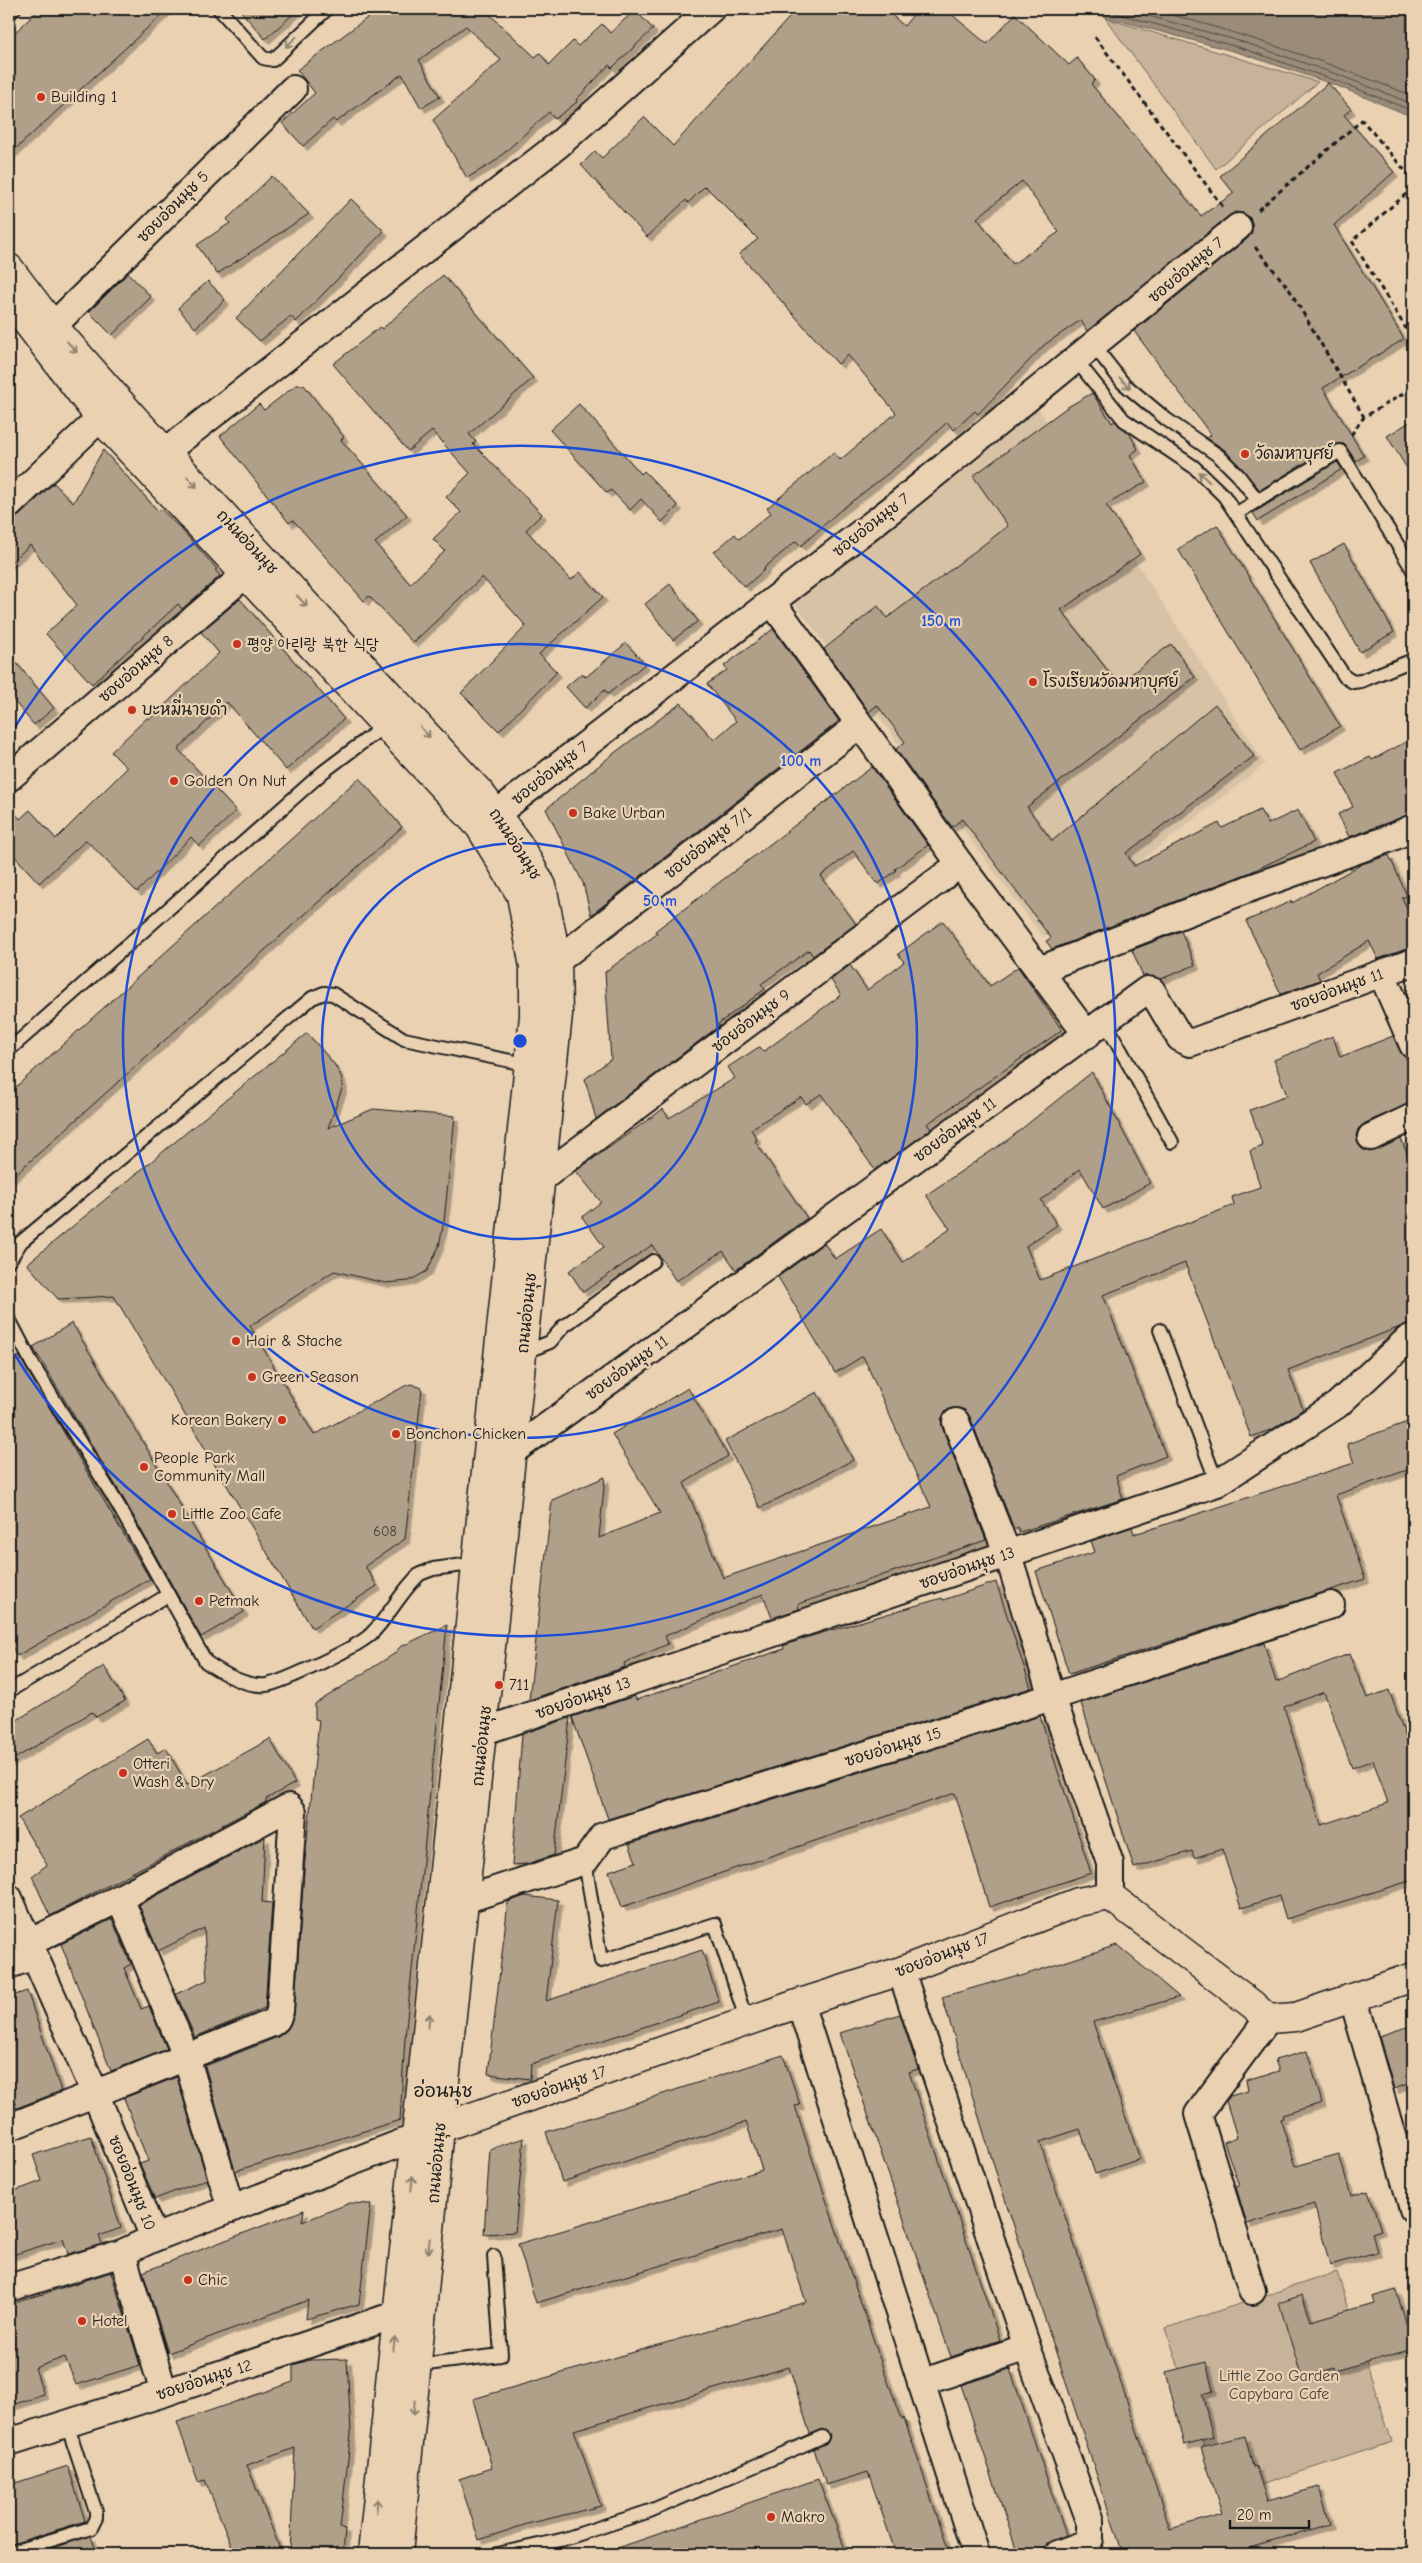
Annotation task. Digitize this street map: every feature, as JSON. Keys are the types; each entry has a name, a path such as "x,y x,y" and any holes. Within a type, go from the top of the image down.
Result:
{"main road":[{"name":"ถนนอ่อนนุช","path":"9,268 53,326 165,452 255,567"},
{"name":"ถนนอ่อนนุช","path":"9,299 100,418 255,567 395,717 496,814 532,866 542,886 557,961 558,1014 540,1067 428,2133 424,2306 398,2554"},
{"name":"ถนนอ่อนนุช","path":"372,2554 398,2314 464,1900 484,1731 489,1562 513,1451 542,1178 540,1067 534,1016 534,967 521,895 480,827 395,717"},
{"name":"ซอยอ่อนนุช 17","path":"428,2133 800,2003 901,1971 1078,1902 1110,1896"},
{"path":"1110,1896 1253,2005 1268,2019 1296,2017 1353,1999 1413,1976"},
{"path":"398,2314 424,2306"}],"street":[{"path":"165,452 558,145 711,9"},
{"name":"ซอยอ่อนนุช 5","path":"53,326 293,89"},
{"name":"ซอยอ่อนนุช 7","path":"496,814 892,509 1238,227"},
{"path":"9,505 100,418 133,417"},
{"name":"ซอยอ่อนนุช 8","path":"9,778 255,567"},
{"path":"772,602 859,725 1039,970 1096,1029"},
{"name":"ซอยอ่อนนุช 7/1","path":"557,961 859,725"},
{"path":"1039,970 1413,828"},
{"name":"ซอยอ่อนนุช 9","path":"542,1178 960,864"},
{"name":"ซอยอ่อนนุช 11","path":"513,1451 1150,990 1180,1038 1190,1043 1413,962"},
{"path":"1382,974 1413,1046"},
{"path":"1371,1136 1413,1117"},
{"name":"ซอยอ่อนนุช 13","path":"484,1731 1218,1483 1337,1405 1408,1339 1413,1337"},
{"path":"956,1422 1008,1555 1052,1697 1110,1863 1110,1896"},
{"name":"ซอยอ่อนนุช 15","path":"584,1861 603,1836 1052,1697 1331,1605"},
{"path":"9,1966 32,1949 120,1898 289,1807 294,1812 280,2011 277,2019 272,2023 186,2056 96,2095 9,2126"},
{"path":"464,1900 584,1861"},
{"name":"ซอยอ่อนนุช 10","path":"9,1898 96,2095 154,2238 428,2133"},
{"path":"120,1898 186,2056 231,2209"},
{"path":"901,1971 1028,2347 1090,2521 1090,2538 1087,2543 1057,2554"},
{"path":"1353,1999 1413,2209"},
{"path":"800,2003 976,2554"},
{"path":"1252,2292 1198,2114 1268,2019"},
{"path":"9,2288 122,2253 154,2238"},
{"path":"122,2253 164,2393"},
{"name":"ซอยอ่อนนุช 12","path":"9,2442 164,2393 398,2314"},
{"path":"921,2384 1028,2347"}],"lane":[{"path":"9,14 14,9"},
{"path":"219,9 263,58 272,60 327,9"},
{"path":"1085,353 1166,419 1219,456 1258,500"},
{"path":"1085,353 1124,420 1194,467 1237,513 1345,677 1353,682 1360,681 1413,660"},
{"path":"1237,513 1340,451 1413,570"},
{"path":"9,1050 324,772 395,717"},
{"path":"9,1261 21,1242 312,998 324,994 333,994 404,1039 540,1067"},
{"path":"1096,1029 1172,1142"},
{"path":"523,1353 550,1342 564,1326 653,1261"},
{"path":"9,1319 33,1365 118,1505 206,1662 223,1674 246,1682 265,1685 281,1680 365,1640 420,1574 433,1569 489,1562"},
{"path":"1160,1330 1218,1483"},
{"path":"9,1691 168,1595"},
{"path":"584,1861 601,1961 715,1924 747,2022"},
{"path":"418,2365 502,2355 494,2256"},
{"path":"9,2553 90,2528 96,2518 96,2512 67,2424"},
{"path":"498,2554 561,2540 650,2511 822,2437"}],"path":[{"path":"1095,37 1238,227 1289,290 1364,417"},
{"path":"1238,227 1362,120 1413,180"},
{"path":"1413,188 1352,241 1413,340"},
{"path":"1340,451 1364,417 1413,388"}],"shaded area":[{"name":"โรงเรียนวัดมหาบุศย์","path":"1038,408 1265,764 1043,937 792,600"}],"green space":[{"path":"1105,18 1318,82 1216,169"},
{"name":"Little Zoo Garden Capybara Cafe","path":"1337,2272 1392,2442 1221,2498 1166,2328"}],"water":[{"path":"1076,9 1413,9 1413,117 1335,85 1240,53"}],"building":[{"name":"Building 1","path":"40,9 168,9 9,155 9,38"},
{"path":"239,9 299,9 265,39"},
{"path":"379,9 489,9 486,11 535,57 540,53 549,65 573,41 578,46 602,24 610,33 635,10 653,29 612,68 609,65 576,100 577,102 555,119 549,112 494,162 467,178 433,120 501,60 466,26 419,60 440,97 421,108 402,74 336,122 333,119 303,146 282,123 315,93 297,70"},
{"path":"797,9 885,9 904,26 918,9 945,9 987,44 1015,14 1069,65 1077,58 1095,80 1091,84 1201,216 1234,193 1220,176 1328,83 1351,109 1344,115 1394,172 1334,225 1404,339 1323,388 1364,456 1356,461 1344,444 1336,444 1260,490 1225,450 1207,438 1211,435 1134,331 1248,238 1252,232 1250,218 1243,213 1235,212 1087,331 1081,320 1044,345 978,414 975,411 954,430 947,422 917,451 837,513 801,546 796,541 745,587 714,552 735,534 739,539 771,513 767,508 834,452 840,460 896,413 848,355 838,364 739,254 758,239 705,186 688,203 686,200 647,237 581,165 595,151 602,158 644,117 673,146","holes":["1022,181 1059,232 1013,264 977,218"]},
{"path":"272,176 309,214 217,274 197,245 230,223 227,219"},
{"path":"351,199 384,231 296,322 291,316 260,341 236,318"},
{"path":"128,273 151,297 112,335 89,312"},
{"path":"443,275 533,378 469,434 476,442 473,444 542,514 526,530 571,580 580,572 603,597 539,654 557,672 499,731 461,693 526,626 482,577 413,643 369,596 364,601 293,520 289,523 220,436 259,404 264,410 296,385 304,385 344,437 341,440 407,515 375,543 410,584 445,551 433,539 461,512 446,497 470,473 432,431 408,451 333,364 380,327 382,329"},
{"path":"208,281 225,300 195,328 178,308"},
{"name":"โรงเรียนวัดมหาบุศย์","path":"1092,393 1112,423 1115,421 1129,433 1138,449 1130,455 1146,482 1106,505 1140,554 1061,610 1118,684 1171,644 1195,677 1027,807 1052,841 1215,704 1254,756 1126,853 1134,866 1219,823 1222,828 1260,810 1268,824 1298,810 1314,842 1251,872 1052,949 1046,941 1051,938 962,819 952,827 896,749 905,742 877,705 869,712 824,649 878,606 887,618 1008,526 973,476 1066,408"},
{"path":"579,404 641,474 644,471 678,506 662,522 641,499 630,510 611,490 607,493 550,430"},
{"path":"1413,420 1413,478 1387,436"},
{"path":"103,450 158,511 161,509 181,529 217,569 215,570 220,576 182,609 178,604 92,684 46,634 77,605 30,545 9,564 9,520 19,516 54,483 73,503"},
{"path":"1337,462 1342,469 1258,521 1253,513"},
{"path":"1217,525 1340,726 1300,750 1178,549"},
{"path":"1344,544 1394,632 1360,652 1310,563"},
{"path":"670,584 698,621 673,640 645,604"},
{"path":"240,599 344,719 286,770 227,702 178,749 236,811 199,846 191,837 137,892 86,840 39,883 9,850 9,807 20,819 30,810 56,839 127,768 111,752 148,717 150,719 219,653 201,632"},
{"path":"773,629 839,721 591,915 583,883 546,809 613,754 681,703 714,740 736,721 707,684 727,670 724,666"},
{"path":"626,643 645,664 608,694 605,690 585,708 566,687 582,673 586,677"},
{"path":"9,654 54,708 34,725 9,695"},
{"path":"1413,738 1413,813 1349,837 1338,814 1353,807 1337,773 1370,757 1372,760"},
{"path":"872,767 928,845 878,884 853,851 821,876 856,924 813,956 809,950 761,984 765,989 596,1119 585,1079 611,1059 605,972 657,934 655,931"},
{"path":"359,778 402,827 9,1180 9,1093"},
{"path":"1389,855 1407,896 1402,898 1413,920 1413,947 1378,959 1369,941 1317,973 1320,980 1281,994 1246,921 1292,901 1292,903 1362,864"},
{"path":"943,921 990,986 1018,967 1062,1030 927,1124 931,1129 875,1170 821,1094 806,1104 801,1097 751,1129 757,1140 755,1141 807,1218 736,1270 723,1251 676,1281 652,1245 583,1292 569,1271 604,1247 582,1217 601,1202 576,1171 663,1109 669,1118 735,1078 728,1067 759,1047 763,1052 841,995 831,980 850,965 867,990 904,962 898,954"},
{"path":"1181,931 1195,965 1161,979 1143,976 1132,950"},
{"path":"307,1033 334,1064 341,1076 343,1086 328,1128 373,1109 455,1116 444,1221 439,1246 427,1271 409,1281 385,1283 334,1271 250,1326 314,1435 405,1386 411,1384 422,1388 405,1539 365,1566 377,1586 312,1628 114,1296 58,1299 27,1264"},
{"path":"1333,1036 1340,1057 1393,1036 1400,1051 1406,1058 1413,1075 1413,1102 1365,1123 1358,1129 1356,1136 1362,1149 1370,1152 1401,1139 1413,1168 1413,1322 1288,1370 1303,1409 1273,1429 1251,1437 1185,1263 1103,1295 1166,1456 1116,1476 1123,1499 1020,1532 1018,1527 1014,1529 970,1417 965,1410 951,1408 944,1413 941,1420 942,1427 986,1540 798,1604 799,1609 772,1618 763,1594 665,1636 668,1644 624,1663 625,1667 529,1700 552,1500 605,1477 599,1538 660,1513 612,1434 688,1388 728,1456 684,1483 723,1578 931,1507 863,1356 835,1373 778,1277 824,1243 835,1259 881,1229 903,1262 950,1229 926,1195 1009,1139 1092,1072 1150,1183 1103,1209 1080,1169 1041,1200 1057,1225 1026,1246 1040,1280 1234,1205 1232,1197 1260,1187 1250,1151 1263,1146 1250,1110 1287,1096 1274,1060"},
{"path":"72,1323 244,1612 201,1637 125,1501 33,1347"},
{"path":"19,1356 150,1579 17,1656 9,1642 9,1362"},
{"path":"817,1392 853,1460 760,1508 725,1441"},
{"path":"1413,1420 1413,1468 1336,1495 1365,1579 1069,1674 1036,1571 1095,1552 1091,1541 1132,1527 1134,1534 1354,1463 1347,1444"},
{"path":"996,1582 1031,1688 608,1819 572,1717 635,1696 636,1700 784,1649 783,1646 808,1637 942,1598 943,1600"},
{"path":"447,1625 405,2038 400,2120 235,2171 205,2066 278,2037 287,2030 294,2016 304,1870 319,1720 315,1719 315,1704 394,1654 400,1647"},
{"path":"1264,1643 1276,1682 1349,1654 1367,1698 1389,1690 1413,1757 1413,1880 1286,1919 1279,1896 1241,1908 1222,1849 1194,1858 1192,1851 1134,1868 1081,1703","holes":["1324,1692 1352,1768 1373,1760 1388,1803 1321,1825 1284,1707"]},
{"path":"104,1666 125,1701 96,1717 92,1712 9,1762 9,1725"},
{"path":"1040,1716 1091,1873 989,1907 955,1793 622,1907 609,1871 636,1862 629,1844"},
{"path":"570,1718 554,1855 527,1864 512,1865 522,1734"},
{"path":"148,1739 157,1753 166,1748 187,1785 270,1739 295,1783 266,1799 266,1802 50,1916 32,1876 47,1865 18,1818"},
{"path":"265,1837 262,1902 272,1903 265,2008 195,2037 176,1994 207,1980 204,1928 158,1951 139,1905"},
{"path":"525,1896 558,1900 546,2001 702,1950 719,2002 531,2064 530,2079 488,2074 508,1902"},
{"path":"112,1919 131,1964 124,1968 141,2009 149,2006 167,2049 111,2071 61,1944"},
{"path":"1117,1945 1179,1997 1093,2022 1140,2159 1095,2174 1080,2129 1040,2142 1170,2529 1222,2514 1201,2447 1245,2436 1253,2467 1256,2466 1267,2501 1319,2487 1330,2525 1228,2554 1123,2554 995,2169 942,1997 1018,1975 1018,1977"},
{"path":"27,1991 61,2091 9,2111 9,1997"},
{"path":"900,2014 918,2069 909,2072 1000,2340 951,2357 840,2033"},
{"path":"1413,2025 1413,2082 1394,2089 1379,2036"},
{"path":"1307,2051 1322,2103 1282,2115 1283,2118 1280,2119 1296,2166 1339,2154 1351,2196 1368,2191 1381,2230 1372,2233 1377,2252 1330,2265 1314,2204 1247,2224 1236,2187 1239,2186 1224,2142 1237,2137 1226,2101 1230,2096 1248,2091 1246,2080 1279,2071 1275,2060"},
{"path":"783,2055 800,2105 795,2106 813,2161 884,2371 902,2419 904,2418 950,2554 896,2554 868,2472 826,2485 814,2449 828,2442 830,2434 822,2429 810,2434 789,2367 574,2430 601,2506 527,2524 479,2540 459,2479 492,2468 473,2399 806,2302 782,2229 536,2303 518,2244 762,2170 746,2122 562,2182 546,2132"},
{"path":"177,2077 207,2179 155,2199 140,2164 148,2161 124,2098"},
{"path":"91,2136 121,2228 99,2236 102,2244 68,2254 63,2239 9,2256 9,2193 42,2181 33,2155"},
{"path":"524,2138 515,2232 484,2234 490,2149"},
{"path":"350,2203 371,2204 359,2304 306,2319 308,2300 168,2353 143,2272 304,2210 302,2222"},
{"path":"111,2272 140,2365 76,2385 65,2357 35,2368 44,2395 9,2406 9,2305"},
{"path":"1396,2290 1407,2326 1413,2325 1413,2349 1334,2371 1333,2368 1302,2378 1279,2303 1302,2295 1311,2321 1374,2303 1372,2297"},
{"path":"347,2359 351,2433 340,2528 345,2529 343,2554 290,2554 295,2448 247,2465 282,2554 235,2554 205,2480 198,2482 177,2422 293,2382 293,2365 310,2360"},
{"path":"1206,2362 1213,2391 1202,2394 1213,2437 1184,2445 1166,2372"},
{"path":"1010,2369 1066,2535 1046,2544 1042,2554 1018,2554 961,2385"},
{"path":"68,2466 85,2521 9,2545 9,2485"},
{"name":"Makro","path":"818,2479 847,2554 610,2554 609,2551"},
{"path":"91,2536 97,2554 33,2554"}],"place":[{"name":"Building 1","path":"41,97"},
{"name":"วัดมหาบุศย์","path":"1245,454"},
{"name":"평양 아리랑 북한 식당","path":"237,644"},
{"name":"โรงเรียนวัดมหาบุศย์","path":"1033,682"},
{"name":"บะหมี่นายดำ","path":"132,710"},
{"name":"Golden On Nut","path":"174,781"},
{"name":"Bake Urban","path":"573,813"},
{"name":"Hair & Stache","path":"236,1341"},
{"name":"Green Season","path":"252,1377"},
{"name":"Korean Bakery","path":"282,1420"},
{"name":"Bonchon Chicken","path":"396,1434"},
{"name":"People Park Community Mall","path":"144,1467"},
{"name":"Little Zoo Cafe","path":"172,1514"},
{"name":"Petmak","path":"199,1601"},
{"name":"711","path":"499,1685"},
{"name":"Otteri Wash & Dry","path":"123,1773"},
{"name":"Chic","path":"188,2280"},
{"name":"Hotel","path":"82,2321"},
{"name":"Makro","path":"771,2517"}],"district":[{"name":"อ่อนนุช","path":"443,2091"}]}
